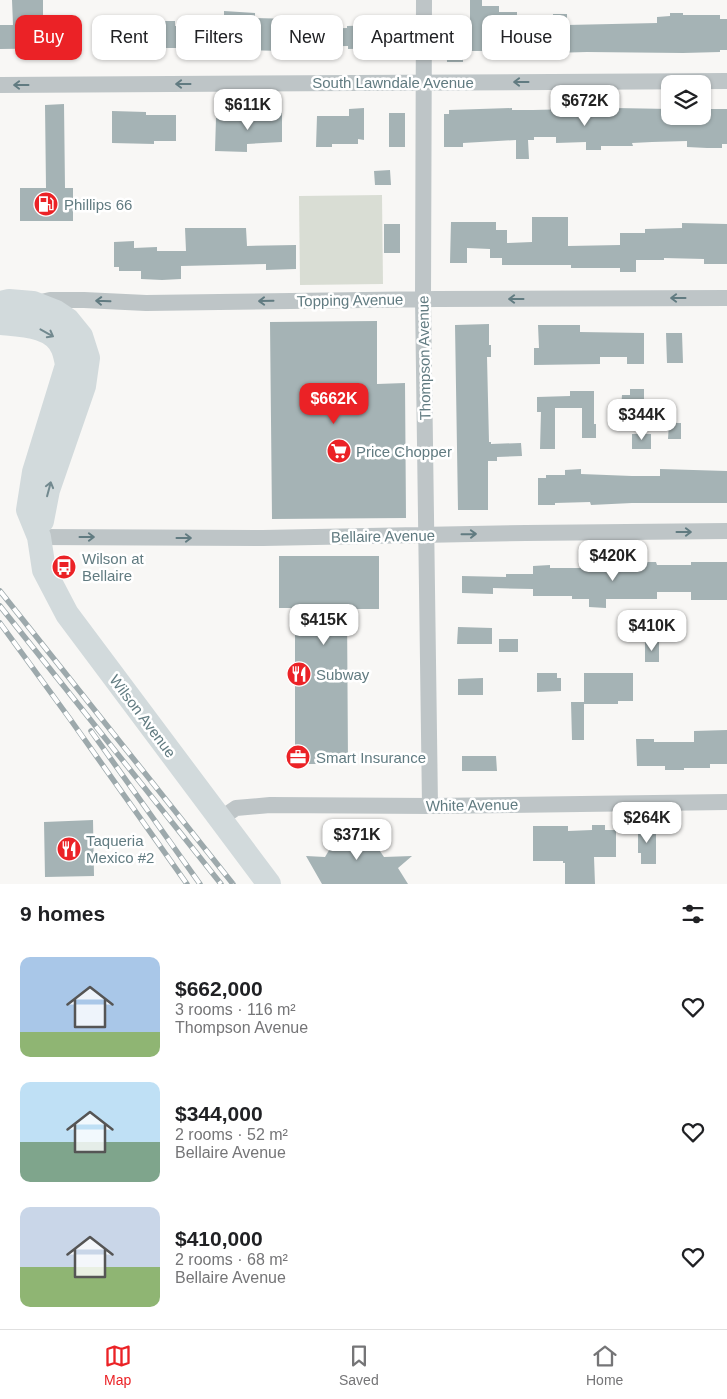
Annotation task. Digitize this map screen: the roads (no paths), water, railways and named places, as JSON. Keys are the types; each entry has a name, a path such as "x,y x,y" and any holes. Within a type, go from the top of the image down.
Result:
{"main road":[{"name":"Wilson Avenue","path":"0,303 10,301 33,303 56,312 68,320 81,336 88,358 84,386 48,490 40,537 44,570 67,614 269,884"},
{"name":"Wilson Avenue","path":"0,323 38,328 53,335 63,347 67,364 33,482 28,510 40,537"}],"street":[{"name":"Thompson Avenue","path":"424,0 424,299 430,806"},
{"name":"South Lawndale Avenue","path":"0,85 727,81"},
{"name":"Topping Avenue","path":"33,303 59,300 146,303 424,299 727,298"},
{"name":"Bellaire Avenue","path":"40,537 263,538 727,531"},
{"name":"White Avenue","path":"220,818 236,808 270,804 430,806 727,802"}],"railway":[{"path":"0,591 233,884"},
{"path":"0,606 221,884"},
{"path":"0,623 187,884"},
{"path":"91,731 200,884"}],"place":[{"name":"Phillips 66","path":"46,204"},
{"name":"Price Chopper","path":"339,451"},
{"name":"Wilson at Bellaire","path":"64,567"},
{"name":"Subway","path":"299,674"},
{"name":"Smart Insurance","path":"298,757"},
{"name":"Taqueria Mexico #2","path":"69,849"}]}
